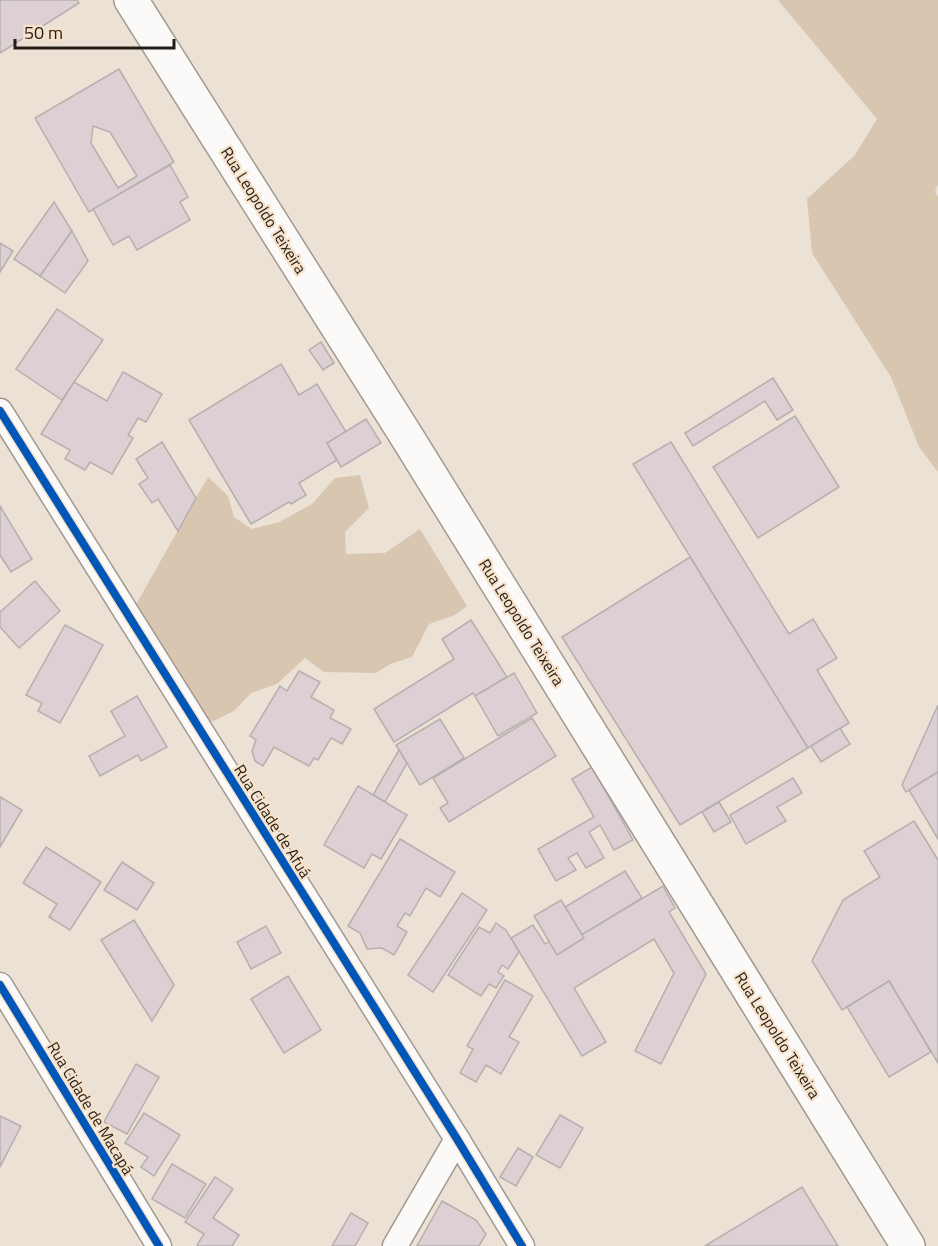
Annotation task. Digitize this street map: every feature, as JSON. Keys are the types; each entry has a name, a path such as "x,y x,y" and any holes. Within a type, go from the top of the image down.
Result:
{"main road":[{"name":"Rua Leopoldo Teixeira","path":"131,0 401,427 909,1246"}],"street":[{"name":"Rua Cidade de Afuá","path":"0,411 522,1246"},
{"name":"Rua Cidade de Macapá","path":"0,985 159,1246"},
{"path":"395,1246 457,1139"}],"shaded area":[{"path":"778,0 938,0 938,184 935,192 938,197 938,472 919,447 891,377 812,253 807,199 855,155 877,119"},
{"path":"360,475 369,508 345,532 346,554 385,553 420,529 467,606 455,615 429,624 412,657 390,664 376,673 324,672 305,658 277,684 251,693 234,711 207,724 134,608 208,477 228,496 234,517 252,529 279,522 312,504 335,478"}],"building":[{"path":"0,0 77,0 79,3 0,53"},
{"path":"119,69 174,162 89,212 35,118","holes":["93,126 110,132 137,176 118,188 91,143"]},
{"path":"170,165 188,197 180,202 190,220 137,250 129,236 113,245 93,209"},
{"path":"54,202 72,231 40,276 14,259"},
{"path":"72,231 88,261 65,293 40,276"},
{"path":"0,243 13,251 0,272"},
{"path":"57,309 103,340 62,400 16,369"},
{"path":"321,342 334,363 323,370 309,350"},
{"path":"281,364 299,395 317,384 346,432 327,443 337,460 299,483 306,495 251,524 189,420"},
{"path":"123,372 162,394 146,422 138,418 128,435 133,438 112,474 90,462 85,470 65,459 70,450 41,434 74,382 107,401"},
{"path":"773,378 793,410 777,420 765,401 693,446 685,433"},
{"path":"795,416 839,487 758,538 713,467"},
{"path":"366,419 381,443 341,467 327,443"},
{"path":"162,442 196,498 178,531 158,499 152,503 139,484 148,478 136,459"},
{"path":"671,442 789,634 813,619 837,658 817,670 849,723 808,748 633,464"},
{"path":"0,506 32,559 11,572 0,555"},
{"path":"690,557 808,748 680,825 562,637"},
{"path":"35,581 60,611 19,648 0,627 0,612"},
{"path":"471,620 507,677 475,696 473,693 394,742 374,709 454,659 442,639"},
{"path":"65,625 103,645 60,723 38,711 42,703 26,695"},
{"path":"299,671 320,682 311,697 334,710 330,718 351,729 342,744 331,738 318,760 314,758 309,766 274,747 263,766 255,761 252,751 256,740 250,736 280,686 287,691"},
{"path":"514,673 537,713 498,736 475,696"},
{"path":"137,696 167,747 141,761 138,755 100,776 89,756 125,736 111,711"},
{"path":"938,705 938,772 906,792 902,785"},
{"path":"532,718 556,756 449,822 440,808 448,803 433,778"},
{"path":"440,719 464,758 420,785 396,745"},
{"path":"840,728 850,744 821,762 811,746"},
{"path":"399,750 407,763 385,802 373,795"},
{"path":"592,767 633,840 614,850 600,825 589,832 604,858 586,868 577,853 568,858 576,870 556,881 538,849 594,817 572,779"},
{"path":"938,772 938,839 909,790"},
{"path":"793,778 802,793 777,807 786,821 746,844 730,815"},
{"path":"358,786 407,815 381,859 372,854 364,868 324,845"},
{"path":"0,797 22,810 0,847"},
{"path":"719,802 731,822 714,832 702,812"},
{"path":"914,821 938,860 938,1063 889,981 842,1010 812,961 843,900 880,877 864,851"},
{"path":"400,839 455,872 440,897 426,888 410,916 405,913 397,926 407,932 394,955 382,948 367,949 360,933 348,926"},
{"path":"46,847 101,882 70,930 49,917 57,904 23,883"},
{"path":"122,862 154,883 137,910 104,890"},
{"path":"625,871 642,898 582,935 565,907"},
{"path":"663,886 675,908 669,912 706,974 661,1064 635,1051 674,973 654,939 574,988 606,1042 582,1056 511,938 533,925 545,944 552,939 558,949"},
{"path":"462,893 487,910 433,992 408,975"},
{"path":"561,900 584,938 557,955 534,916"},
{"path":"134,920 174,985 152,1021 101,940"},
{"path":"496,923 506,930 519,952 508,969 502,965 498,972 504,976 496,988 489,984 481,996 448,975 479,927 490,933"},
{"path":"266,926 281,953 251,969 237,942"},
{"path":"288,976 321,1030 284,1053 251,999"},
{"path":"505,980 533,996 509,1037 519,1042 501,1074 486,1065 476,1082 460,1073 473,1049 467,1046"},
{"path":"889,981 931,1052 889,1077 847,1007"},
{"path":"136,1064 159,1077 127,1134 104,1122"},
{"path":"144,1113 180,1135 154,1176 141,1167 148,1157 125,1143"},
{"path":"560,1115 583,1128 560,1168 536,1155"},
{"path":"0,1116 21,1126 0,1167"},
{"path":"518,1148 533,1157 516,1186 500,1177"},
{"path":"172,1164 206,1184 185,1218 152,1199"},
{"path":"215,1177 233,1189 213,1218 239,1235 232,1246 198,1246 204,1234 185,1222"},
{"path":"802,1187 838,1246 705,1246"},
{"path":"442,1201 476,1220 486,1234 479,1246 417,1246"},
{"path":"351,1213 368,1223 355,1246 332,1246"}],"cycle path":[{"path":"0,411 522,1246"},
{"path":"0,985 159,1246"}]}
